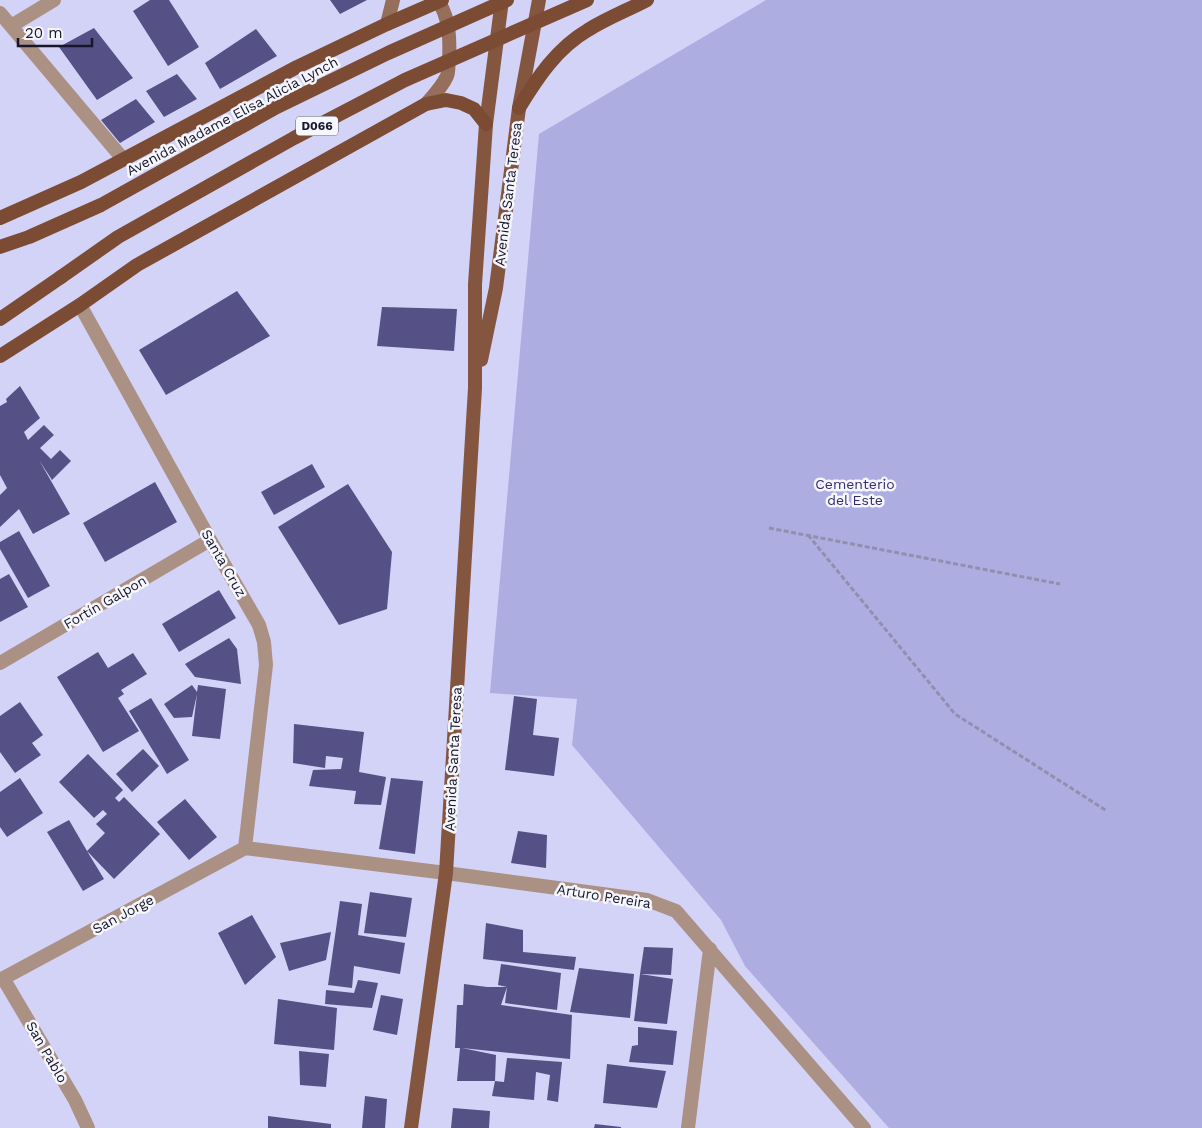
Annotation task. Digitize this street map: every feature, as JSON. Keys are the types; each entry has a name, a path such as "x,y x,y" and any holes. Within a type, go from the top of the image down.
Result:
{"highway":[{"name":"Avenida Madame Elisa Alicia Lynch","path":"0,248 101,205 277,107 388,53 507,0"},
{"name":"D066","path":"0,319 118,237 294,138 405,80 586,0"},
{"path":"519,108 535,81 565,46 587,30 647,0"},
{"path":"0,218 81,182 279,76 386,24 439,1"},
{"path":"0,356 137,265 426,104 446,100 460,103 474,109 486,124"}],"main road":[{"path":"386,24 392,0"},
{"name":"Avenida Santa Teresa","path":"411,1128 446,873 475,388 475,284 486,124 502,0"},
{"name":"Avenida Santa Teresa","path":"475,388 496,288 519,108 539,0"},
{"path":"426,104 438,91 448,74 450,46 446,17 439,1"}],"street":[{"path":"11,26 54,0"},
{"path":"0,13 123,159"},
{"name":"Santa Cruz","path":"80,304 259,625 264,642 266,665 245,848"},
{"name":"Fortín Galpon","path":"0,663 210,540"},
{"name":"Arturo Pereira","path":"245,848 647,900 676,911 864,1128"},
{"name":"San Jorge","path":"2,979 245,848"},
{"path":"688,1128 710,949"},
{"name":"San Pablo","path":"2,979 75,1100 88,1128"}],"path":[{"path":"769,528 1060,584"},
{"path":"808,535 955,714 1107,810"}],"green space":[{"name":"Cementerio del Este","path":"766,0 1202,0 1202,1128 889,1128 745,966 721,920 572,745 577,699 490,693 539,134"}],"pier":[{"path":"8,261 22,281 12,296 0,306 0,263"}],"building":[{"path":"150,0 169,0 199,47 168,66 133,11"},
{"path":"330,0 367,0 340,14"},
{"path":"94,28 133,78 97,100 59,47"},
{"path":"256,29 277,56 220,89 205,63"},
{"path":"177,74 197,99 164,117 146,91"},
{"path":"136,99 155,122 120,143 101,120"},
{"path":"237,291 270,336 166,395 139,350"},
{"path":"382,307 457,309 454,351 377,346"},
{"path":"20,386 40,418 24,432 28,440 44,425 54,435 40,448 51,459 60,450 71,461 52,480 39,460 70,514 33,534 19,509 0,527 0,495 7,488 0,475 0,406 7,402 6,399"},
{"path":"312,464 325,487 274,515 261,492"},
{"path":"155,482 177,522 105,562 83,523"},
{"path":"348,484 392,552 387,609 339,625 278,527"},
{"path":"19,531 50,586 28,598 0,549 0,542"},
{"path":"9,574 28,607 0,622 0,579"},
{"path":"219,590 236,618 179,652 162,624"},
{"path":"229,638 237,649 241,684 195,677 185,664"},
{"path":"98,652 108,668 133,653 147,674 121,690 124,694 118,698 139,731 103,752 57,677"},
{"path":"192,685 197,692 198,685 226,689 220,739 192,736 197,694 192,717 174,718 164,704"},
{"path":"514,696 537,699 533,735 559,738 554,776 505,770"},
{"path":"151,698 189,760 167,774 129,711"},
{"path":"20,702 43,735 32,743 41,755 15,773 0,752 0,716"},
{"path":"294,724 364,732 359,772 386,777 381,805 354,804 356,791 309,786 313,770 341,769 343,758 326,756 325,768 293,763"},
{"path":"143,749 159,766 132,792 116,774"},
{"path":"88,754 123,790 115,798 119,802 124,797 160,834 114,879 87,851 105,833 96,824 107,814 103,810 94,818 59,782"},
{"path":"20,778 43,813 7,837 0,827 0,792"},
{"path":"391,778 423,781 415,854 379,849"},
{"path":"185,799 217,837 189,860 157,822"},
{"path":"69,820 104,879 83,891 47,832"},
{"path":"518,831 547,835 546,868 511,863"},
{"path":"370,892 412,898 406,937 364,933"},
{"path":"340,901 362,904 358,935 405,943 400,974 354,966 352,988 328,985"},
{"path":"252,915 276,957 245,985 218,933"},
{"path":"486,923 523,930 523,952 576,957 574,970 483,959"},
{"path":"331,932 326,960 289,971 280,943"},
{"path":"644,947 673,948 671,975 640,974"},
{"path":"501,964 561,973 557,1010 505,1003 507,987 498,985"},
{"path":"579,968 634,974 630,1018 570,1012"},
{"path":"640,974 673,979 667,1024 634,1021"},
{"path":"358,980 378,983 372,1008 325,1004 326,990 354,993"},
{"path":"464,984 507,987 501,1005 572,1015 570,1059 462,1048 496,1055 495,1081 457,1081 460,1048 455,1048 457,1005 463,1005"},
{"path":"381,995 403,999 397,1035 373,1030"},
{"path":"278,999 337,1008 334,1050 274,1044"},
{"path":"638,1027 677,1031 673,1065 629,1062 632,1046 638,1045"},
{"path":"299,1051 329,1054 326,1087 300,1085"},
{"path":"507,1058 562,1062 558,1102 547,1100 550,1075 536,1072 534,1100 492,1096 495,1081 504,1082"},
{"path":"607,1064 666,1071 657,1108 603,1103"},
{"path":"365,1096 387,1099 385,1128 362,1128"},
{"path":"453,1108 490,1111 489,1128 451,1128"},
{"path":"268,1116 331,1124 331,1128 268,1128"},
{"path":"595,1124 621,1127 621,1128 594,1128"}]}
